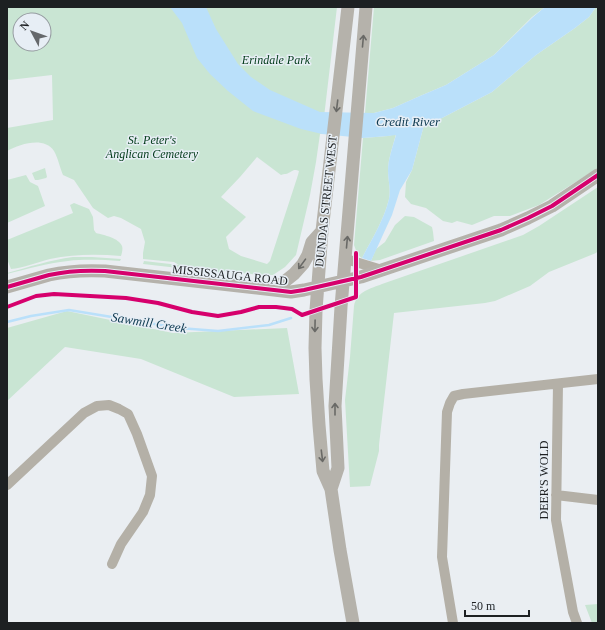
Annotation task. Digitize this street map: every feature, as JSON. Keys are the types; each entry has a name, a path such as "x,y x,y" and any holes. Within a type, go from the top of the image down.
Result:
{"main road":[{"name":"DUNDAS STREET WEST","path":"348,7 322,231 317,287 315,348 318,425 324,471 331,489 353,623"},
{"name":"DUNDAS STREET WEST","path":"331,489 338,468 335,406 341,307 366,7"},
{"name":"MISSISSAUGA ROAD","path":"7,287 67,272 88,270 291,292 304,290 361,277 501,230 552,206 598,175"},
{"path":"274,290 294,274 303,264 308,255 312,242 322,231"}],"street":[{"path":"346,259 382,270"},
{"path":"452,623 442,557 447,412 454,396 598,379"},
{"name":"DEER'S WOLD","path":"558,384 556,520 571,604 577,623"},
{"path":"7,485 84,413 98,406 109,405 128,414 152,476 150,495 143,512 120,544 112,564"},
{"path":"556,495 598,500"}],"green space":[{"path":"7,7 337,7 322,134 320,134 310,195 296,255 285,267 273,275 223,271 223,273 143,264 144,261 179,265 174,262 143,259 145,242 141,229 121,218 114,216 108,218 93,208 74,180 63,175 54,151 50,146 32,143 18,146 7,151 7,128 53,120 52,75 7,79","holes":["257,157 281,175 294,170 299,171 270,261 267,264 241,256 229,249 226,237 246,217 221,197"]},
{"path":"374,7 545,7 532,17 494,55 446,85 393,108 374,113 365,113"},
{"path":"596,7 598,7 598,168 539,205 510,216 494,216 472,225 457,221 452,223 443,221 426,208 411,204 405,197 406,182 412,170 424,125 442,118 492,92 536,55 589,17"},
{"path":"396,134 388,166 390,192 387,207 374,237 362,258 358,254 354,245 363,138"},
{"path":"45,168 47,177 35,180 32,173"},
{"path":"26,175 30,182 38,186 45,206 7,223 7,180"},
{"path":"598,187 598,251 596,253 549,272 530,286 495,301 394,313 379,451 370,486 350,487 345,400 354,306 358,297 365,291 382,284 523,235"},
{"path":"74,203 89,209 93,217 94,230 96,233 111,237 120,243 122,246 121,256 68,256 11,269 7,259 7,240 73,213 70,205"},
{"path":"405,216 414,217 432,227 434,241 380,260 371,261 376,249 385,242 395,225"},
{"path":"73,257 121,259 120,261 74,260 37,266 7,274 40,264"},
{"path":"67,311 173,333 287,328 299,394 234,397 141,359 65,347 7,401 7,328"},
{"path":"598,604 598,623 592,623 585,605"}],"water":[{"name":"Credit River","path":"170,7 206,7 216,29 238,64 251,77 270,90 320,112 374,113 393,108 446,85 494,55 545,7 596,7 589,17 536,55 492,92 442,118 424,125 412,170 400,190 392,215 371,261 362,258 374,237 387,207 390,192 388,166 396,135 363,138 322,134 301,129 253,111 210,74 197,58 182,23"}],"waterway":[{"name":"Sawmill Creek","path":"7,322 31,316 69,310 179,328 218,331 269,325 291,318"}],"cycle path":[{"path":"7,287 49,275 70,272 105,271 291,292 304,290 361,277 501,230 552,206 598,175"},
{"path":"7,307 36,296 54,294 126,298 158,303 192,312 218,316 259,307 292,309 302,315 356,297 356,253"}],"park label":[{"name":"Erindale Park","path":"276,60"},
{"name":"St. Peter's Anglican Cemetery","path":"152,147"}]}
